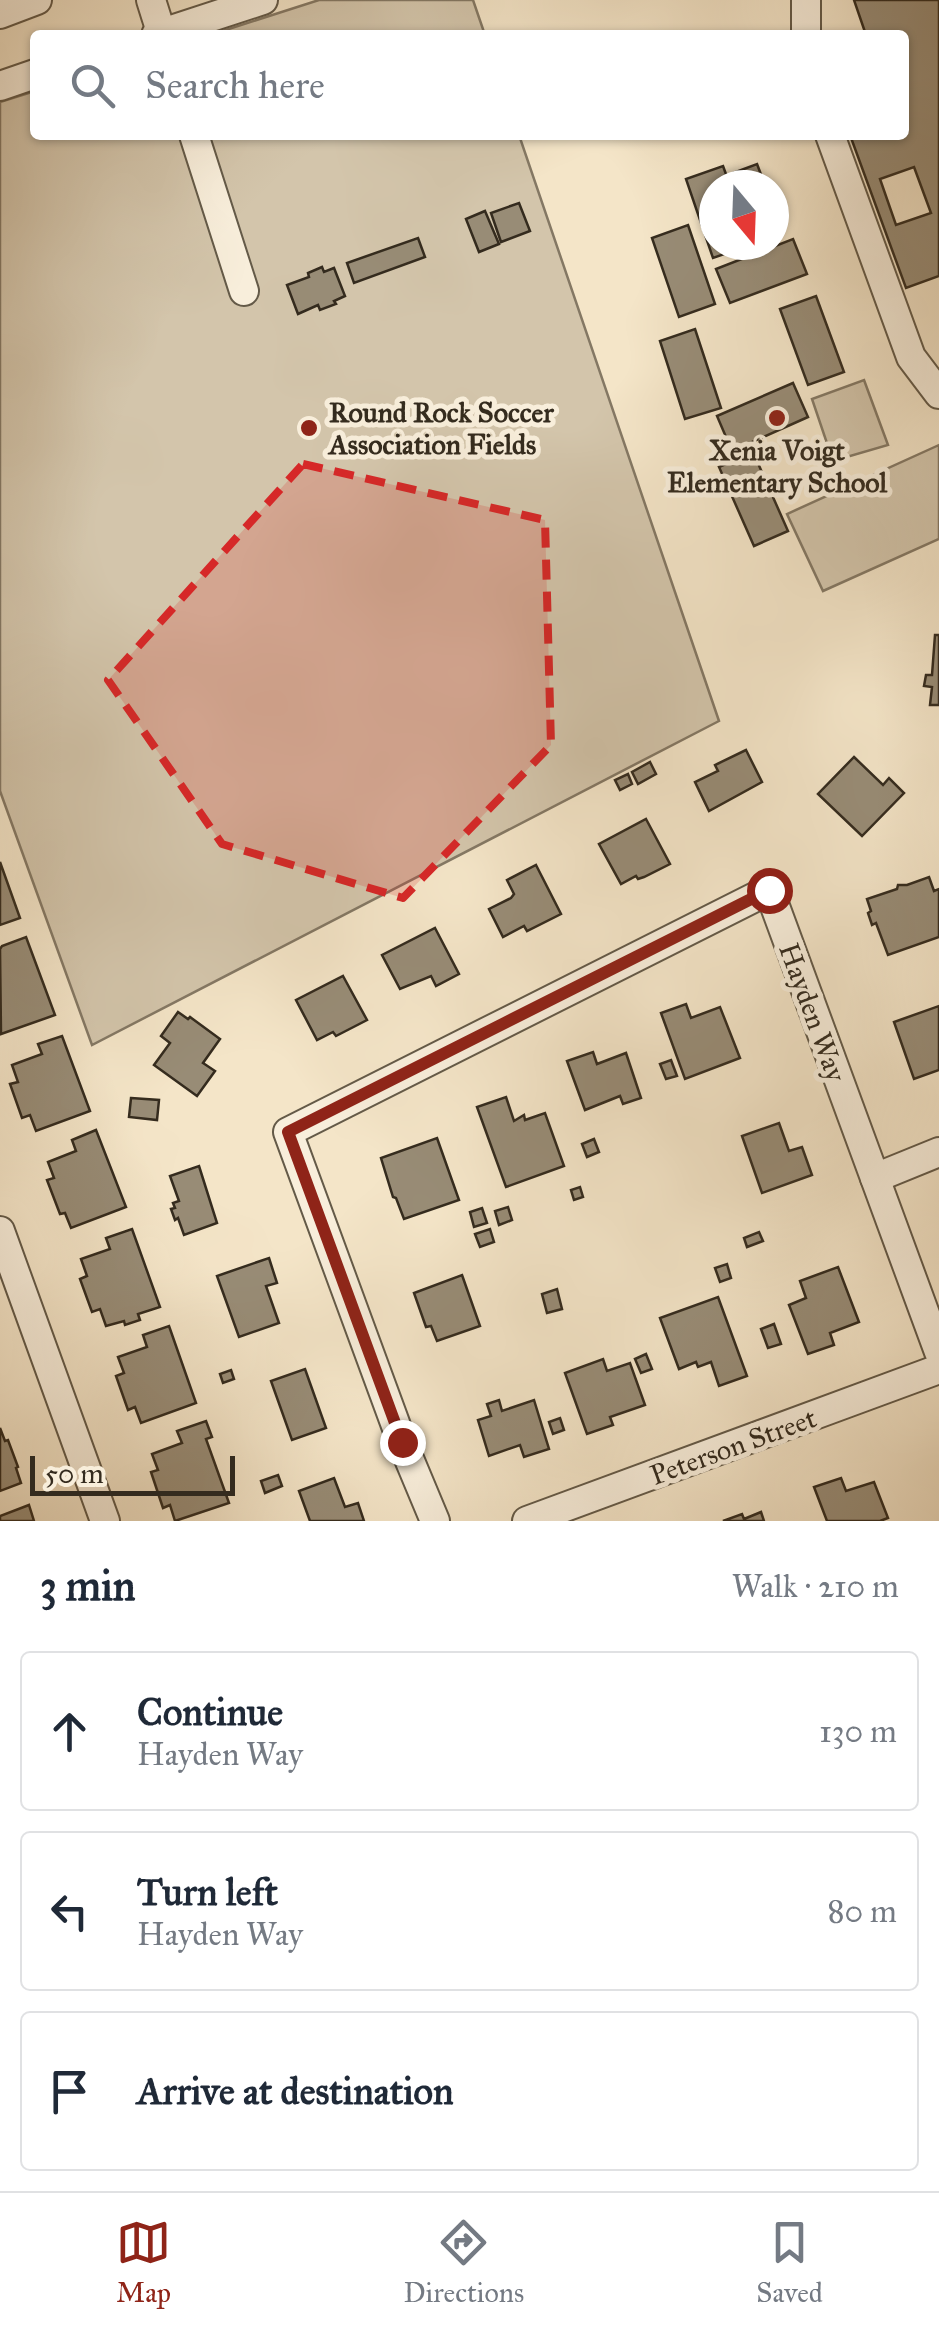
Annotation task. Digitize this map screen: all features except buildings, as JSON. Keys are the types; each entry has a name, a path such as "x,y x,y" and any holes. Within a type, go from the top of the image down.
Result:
{"street":[{"path":"0,14 37,0"},
{"path":"151,0 159,30"},
{"path":"172,30 262,0"},
{"path":"806,0 806,30"},
{"path":"0,86 30,76"},
{"path":"196,140 244,291"},
{"path":"832,140 911,358 939,394"},
{"name":"Hayden Way","path":"435,1521 288,1132 769,890 939,1352"},
{"path":"875,1178 939,1152"},
{"path":"0,1231 105,1521"},
{"name":"Peterson Street","path":"527,1521 939,1369"}],"highlighted area":[{"path":"303,464 545,520 551,745 403,898 222,844 108,680"}],"shaded area":[{"path":"319,0 473,0 483,30 226,30"},
{"name":"Round Rock Soccer Association Fields","path":"30,93 30,140 521,140 719,721 92,1045 0,791 0,102"},
{"path":"864,380 888,445 833,461 812,399"},
{"path":"939,445 939,539 823,591 787,514"}],"place":[{"name":"Xenia Voigt Elementary School","path":"777,418"},
{"name":"Round Rock Soccer Association Fields","path":"309,428"}],"route":[{"path":"402,1442 288,1132 769,890"}]}
